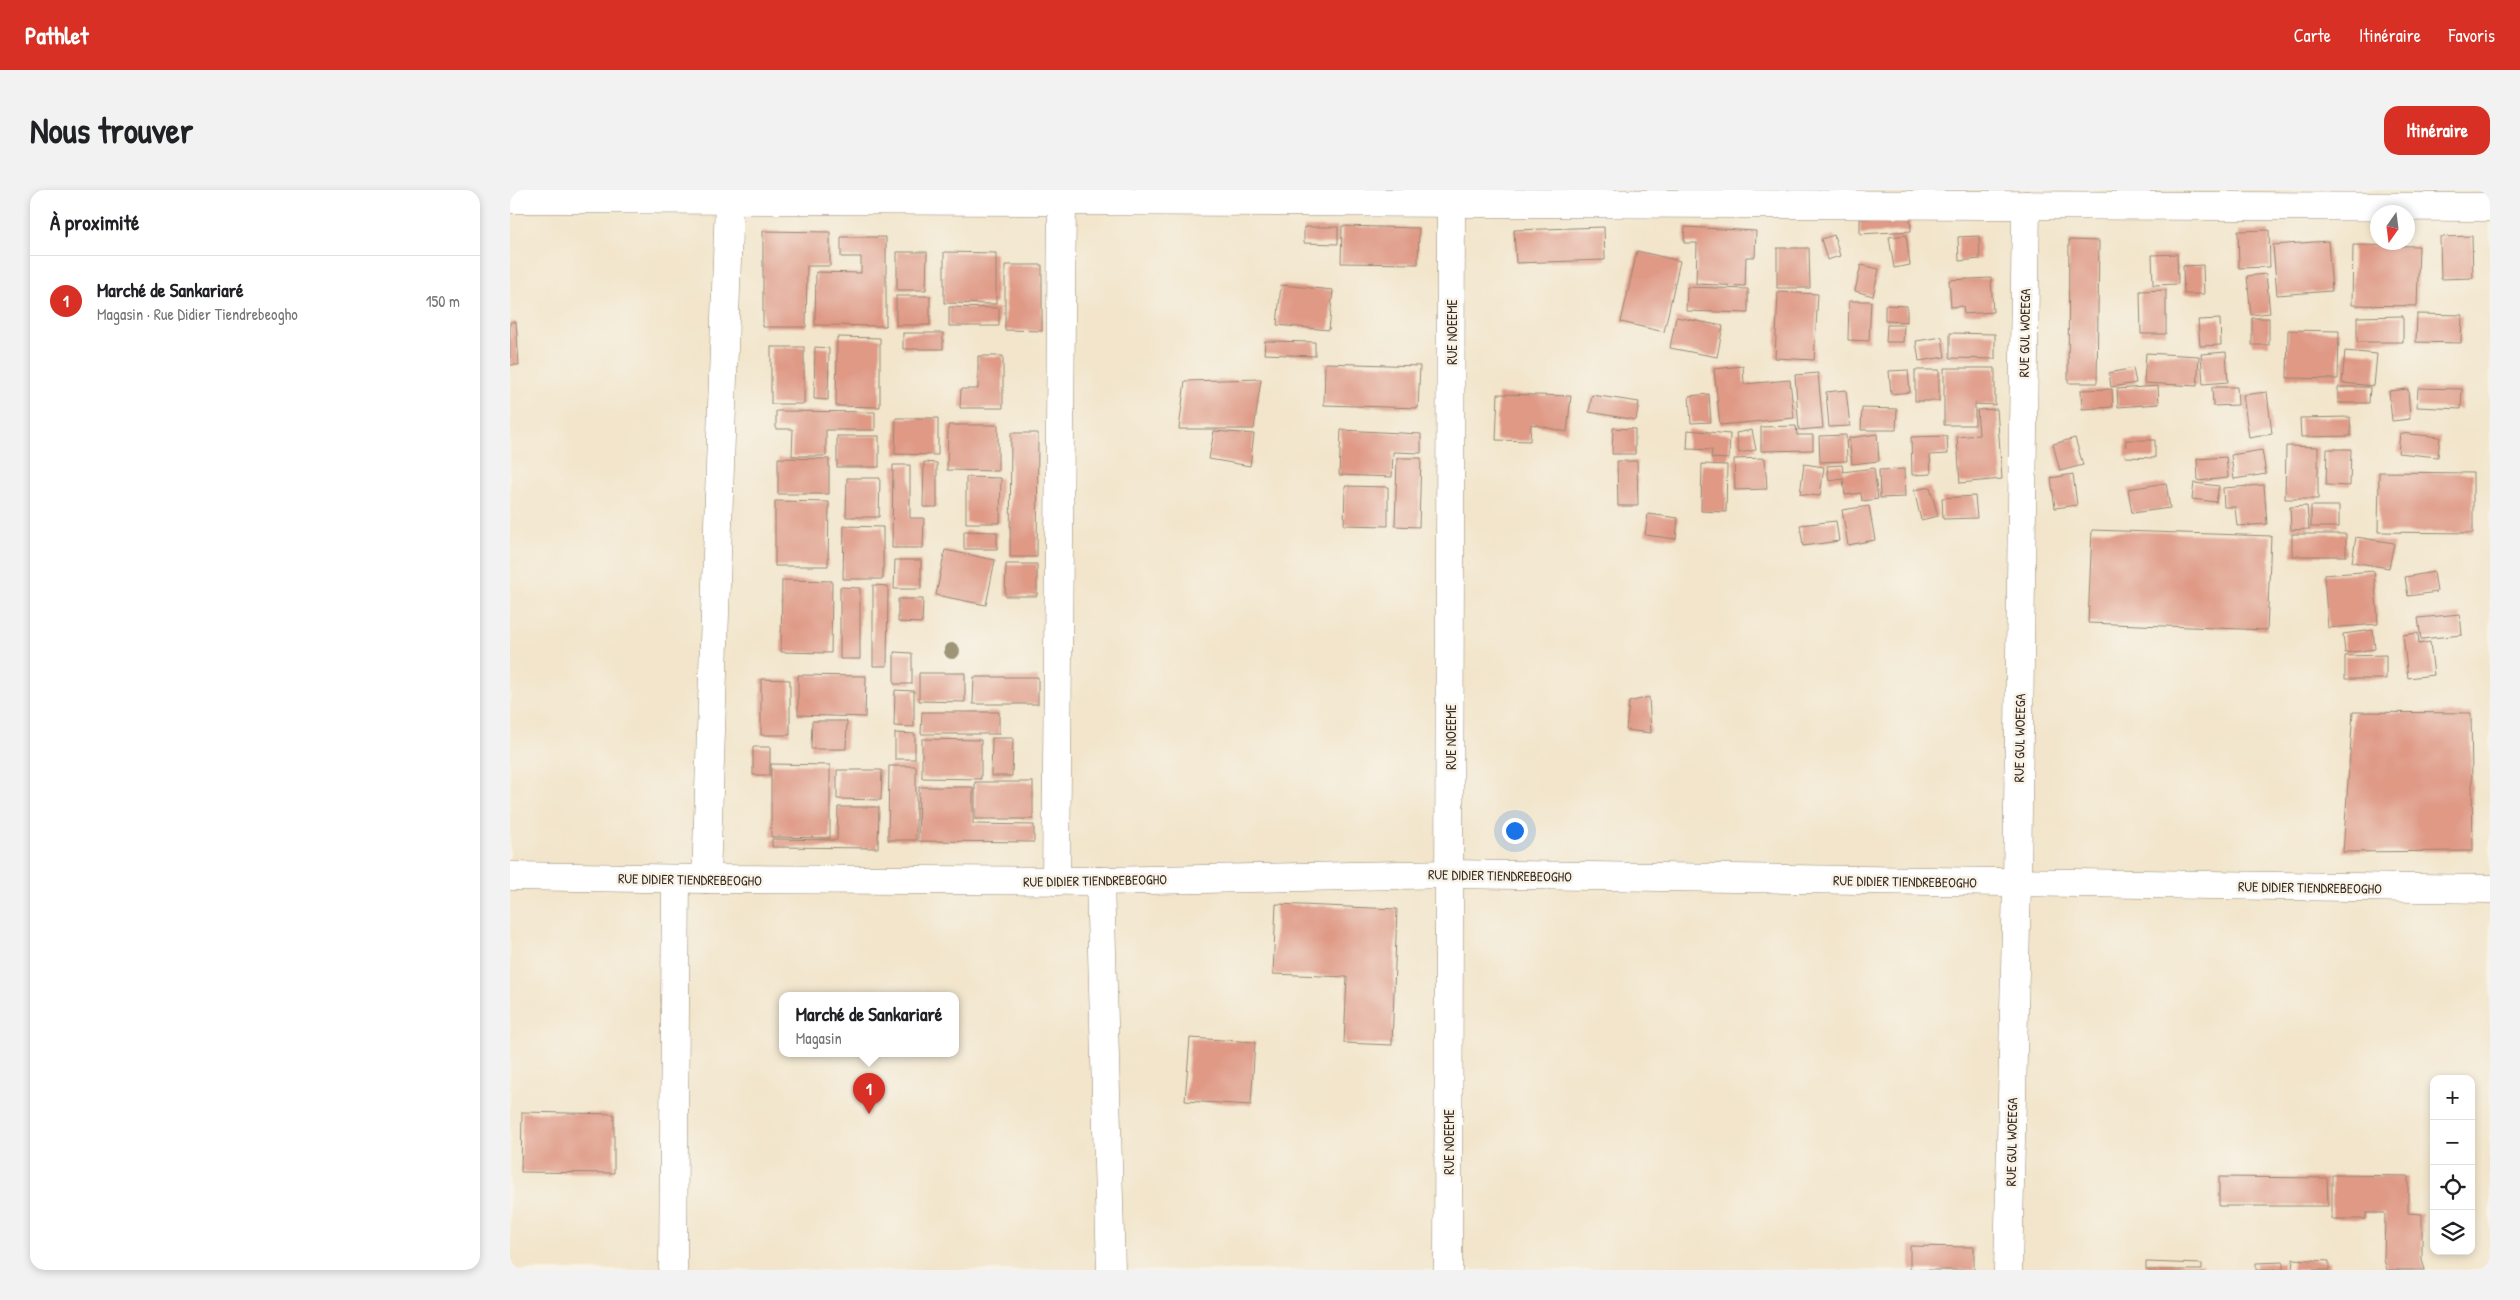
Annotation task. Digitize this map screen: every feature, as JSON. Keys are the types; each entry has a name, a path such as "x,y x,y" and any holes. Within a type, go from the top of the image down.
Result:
{"street":[{"path":"510,199 2490,207"},
{"path":"706,879 729,200"},
{"path":"1056,881 1062,201"},
{"name":"RUE NOEEME","path":"1448,1270 1451,204"},
{"name":"RUE GUL WOEEGA","path":"2008,1270 2017,883 2026,205"},
{"name":"RUE DIDIER TIENDREBEOGHO","path":"510,876 676,879 1100,881 1450,874 2490,889"},
{"path":"674,1270 676,879"},
{"path":"1100,881 1111,1270"}],"building":[{"path":"1910,217 1911,231 1860,234 1860,219"},
{"path":"1342,226 1419,228 1418,264 1341,263"},
{"path":"1304,227 1338,227 1338,244 1304,243"},
{"path":"1604,227 1605,260 1516,263 1514,230"},
{"path":"1685,227 1756,231 1755,257 1746,257 1745,286 1696,284 1697,243 1684,243"},
{"path":"2269,230 2270,267 2239,268 2238,231"},
{"path":"763,231 830,232 830,266 807,266 806,327 763,327"},
{"path":"1834,235 1840,256 1827,260 1821,239"},
{"path":"1906,235 1910,265 1894,268 1889,237"},
{"path":"1979,236 1980,259 1959,261 1958,237"},
{"path":"2472,236 2473,278 2441,279 2440,237"},
{"path":"841,237 886,237 886,326 815,325 816,272 861,273 861,257 841,257"},
{"path":"2069,240 2099,241 2097,383 2068,383"},
{"path":"2328,241 2332,291 2277,295 2273,245"},
{"path":"2353,245 2370,245 2370,250 2415,250 2415,246 2419,246 2417,306 2352,305"},
{"path":"1777,248 1809,248 1810,288 1777,288"},
{"path":"1637,251 1680,261 1664,332 1621,322"},
{"path":"897,252 927,252 926,290 897,290"},
{"path":"944,252 996,253 996,304 944,303"},
{"path":"2177,254 2178,284 2153,285 2152,255"},
{"path":"1005,265 1042,265 1042,331 1005,330"},
{"path":"1861,265 1879,269 1873,296 1855,291"},
{"path":"2203,265 2204,294 2184,294 2183,266"},
{"path":"2266,274 2270,313 2251,315 2247,276"},
{"path":"1991,278 1993,312 1964,314 1963,306 1951,307 1949,280"},
{"path":"1281,285 1333,290 1329,330 1277,325"},
{"path":"1687,287 1748,289 1748,313 1686,311"},
{"path":"2166,290 2166,334 2141,334 2140,291"},
{"path":"1778,292 1818,294 1814,360 1775,358"},
{"path":"896,296 930,296 930,325 896,325"},
{"path":"1849,301 1871,301 1869,341 1848,340"},
{"path":"1885,305 1907,306 1907,322 1885,321"},
{"path":"949,307 999,308 999,326 949,326"},
{"path":"2417,314 2462,315 2461,343 2416,342"},
{"path":"2403,316 2403,342 2357,342 2357,317"},
{"path":"1676,317 1723,326 1717,357 1670,348"},
{"path":"2252,318 2269,318 2269,345 2252,345"},
{"path":"2220,319 2221,345 2200,346 2198,320"},
{"path":"510,322 516,322 519,365 510,365"},
{"path":"1887,325 1904,325 1903,342 1886,342"},
{"path":"2288,330 2339,331 2338,379 2287,378"},
{"path":"903,333 943,333 943,349 903,349"},
{"path":"1950,333 1995,334 1995,359 1950,358"},
{"path":"837,337 880,338 880,407 836,406"},
{"path":"1942,337 1945,357 1919,361 1916,341"},
{"path":"1265,341 1315,342 1315,356 1264,354"},
{"path":"771,347 804,347 804,404 771,404"},
{"path":"815,347 829,348 828,400 814,399"},
{"path":"2345,351 2377,354 2374,386 2342,383"},
{"path":"2226,352 2228,382 2203,384 2201,354"},
{"path":"2146,353 2199,356 2197,386 2144,383"},
{"path":"978,356 1003,356 1003,408 960,408 961,389 978,389"},
{"path":"1325,363 1420,366 1418,408 1324,405"},
{"path":"1743,366 1744,384 1790,380 1794,418 1720,425 1714,369"},
{"path":"1944,368 1995,368 1995,405 1975,404 1975,425 1944,425"},
{"path":"2133,368 2136,383 2111,387 2109,373"},
{"path":"1908,370 1910,392 1891,394 1889,371"},
{"path":"1915,370 1939,370 1939,401 1915,401"},
{"path":"1818,373 1823,428 1799,430 1795,375"},
{"path":"1261,379 1254,429 1179,429 1185,381"},
{"path":"2158,386 2159,404 2118,407 2117,389"},
{"path":"2212,387 2237,387 2238,405 2213,406"},
{"path":"2338,387 2370,387 2369,403 2338,403"},
{"path":"2418,388 2462,389 2461,409 2417,407"},
{"path":"2112,389 2113,407 2082,409 2081,390"},
{"path":"2408,389 2410,419 2392,421 2389,391"},
{"path":"1846,390 1850,426 1829,427 1826,392"},
{"path":"2267,392 2272,434 2249,438 2243,395"},
{"path":"1498,394 1571,396 1567,432 1531,424 1530,441 1496,440"},
{"path":"1709,394 1711,422 1691,423 1689,396"},
{"path":"1592,395 1639,402 1636,420 1589,412"},
{"path":"1862,408 1897,409 1896,430 1861,430"},
{"path":"1997,409 2002,479 1960,483 1957,437 1979,435 1977,410"},
{"path":"776,411 875,412 875,430 826,430 826,456 792,456 793,429 776,429"},
{"path":"2350,417 2351,436 2301,437 2300,418"},
{"path":"896,418 938,418 938,455 895,454"},
{"path":"948,425 998,425 998,471 947,470"},
{"path":"1796,426 1797,435 1813,435 1813,450 1761,451 1761,427"},
{"path":"1613,428 1635,429 1635,454 1612,454"},
{"path":"1341,430 1421,434 1421,453 1393,452 1392,477 1339,475"},
{"path":"1688,430 1730,434 1729,459 1711,458 1712,450 1687,449"},
{"path":"1752,430 1756,450 1739,453 1736,433"},
{"path":"1214,431 1254,434 1250,466 1209,459"},
{"path":"1011,433 1038,433 1037,557 1010,557"},
{"path":"2400,433 2440,437 2438,457 2398,453"},
{"path":"1877,434 1879,461 1852,464 1849,438"},
{"path":"1846,435 1847,461 1820,462 1819,436"},
{"path":"837,436 879,436 879,467 837,467"},
{"path":"1947,436 1948,454 1930,455 1931,474 1912,475 1911,437"},
{"path":"2075,438 2083,465 2060,471 2053,444"},
{"path":"2126,440 2155,440 2155,458 2125,457"},
{"path":"2286,446 2318,447 2318,499 2285,499"},
{"path":"2327,449 2351,449 2350,486 2326,485"},
{"path":"2262,450 2266,474 2234,479 2231,455"},
{"path":"2226,457 2228,478 2198,481 2197,459"},
{"path":"778,458 829,459 829,494 778,494"},
{"path":"1397,458 1421,458 1419,527 1395,526"},
{"path":"1765,458 1767,489 1735,490 1734,459"},
{"path":"1617,461 1637,461 1638,506 1618,506"},
{"path":"924,462 937,463 937,507 923,507"},
{"path":"1702,464 1727,465 1726,512 1701,511"},
{"path":"1804,464 1824,467 1820,496 1800,494"},
{"path":"893,465 910,465 910,518 924,518 923,548 892,548"},
{"path":"1842,465 1843,472 1874,468 1878,499 1862,501 1861,493 1845,495 1843,479 1829,481 1827,466"},
{"path":"1904,469 1905,497 1880,498 1879,470"},
{"path":"2379,472 2473,473 2473,533 2378,532"},
{"path":"2073,474 2077,505 2055,508 2051,478"},
{"path":"966,477 1001,478 1000,523 966,523"},
{"path":"847,478 880,478 879,517 846,517"},
{"path":"2166,483 2170,508 2132,513 2128,489"},
{"path":"2194,483 2219,486 2216,502 2192,499"},
{"path":"2264,485 2267,524 2237,526 2235,507 2224,507 2223,488"},
{"path":"1345,486 1388,487 1388,526 1344,525"},
{"path":"1930,487 1938,516 1921,520 1914,490"},
{"path":"1975,496 1977,518 1943,519 1942,498"},
{"path":"775,501 829,502 828,566 775,566"},
{"path":"1869,506 1875,540 1848,545 1842,510"},
{"path":"2307,506 2309,529 2291,530 2290,507"},
{"path":"2311,506 2339,506 2339,527 2311,527"},
{"path":"1648,514 1678,518 1676,539 1645,535"},
{"path":"1836,521 1839,541 1803,546 1800,525"},
{"path":"844,526 883,527 883,579 843,579"},
{"path":"2092,530 2271,536 2267,630 2088,623"},
{"path":"964,531 997,532 997,549 964,549"},
{"path":"2292,534 2346,534 2346,556 2292,556"},
{"path":"2356,537 2394,543 2389,568 2352,562"},
{"path":"945,550 995,560 986,605 936,595"},
{"path":"895,560 921,560 921,589 894,589"},
{"path":"1006,564 1037,564 1037,596 1005,596"},
{"path":"2374,571 2378,624 2328,628 2324,575"},
{"path":"2434,572 2437,592 2408,596 2405,577"},
{"path":"782,580 832,581 831,653 781,652"},
{"path":"873,585 888,586 887,666 873,666"},
{"path":"840,587 860,588 860,659 840,659"},
{"path":"898,599 923,599 922,623 898,622"},
{"path":"2460,614 2462,635 2421,639 2418,618"},
{"path":"2373,630 2375,649 2345,653 2343,634"},
{"path":"2418,633 2419,644 2430,642 2434,675 2408,678 2403,635"},
{"path":"894,652 912,653 912,684 894,684"},
{"path":"2386,655 2386,679 2345,679 2345,656"},
{"path":"919,673 965,673 965,702 919,701"},
{"path":"798,675 866,676 865,717 798,715"},
{"path":"974,677 1038,677 1038,704 973,704"},
{"path":"761,679 790,680 790,735 761,735"},
{"path":"895,690 914,691 914,727 894,726"},
{"path":"1649,697 1651,733 1626,730 1629,702"},
{"path":"922,712 999,712 999,734 921,734"},
{"path":"2353,712 2471,713 2473,851 2343,852"},
{"path":"812,721 847,721 846,749 811,749"},
{"path":"895,733 915,734 915,759 895,759"},
{"path":"992,738 1013,738 1012,776 991,776"},
{"path":"922,739 981,740 981,779 922,778"},
{"path":"753,747 770,747 770,775 753,775"},
{"path":"771,764 830,765 830,838 771,837"},
{"path":"889,766 916,766 916,840 888,840"},
{"path":"837,770 882,770 881,800 837,799"},
{"path":"975,782 1033,782 1033,819 975,819"},
{"path":"919,787 973,787 973,824 1034,825 1034,842 918,841"},
{"path":"838,807 879,807 878,848 772,847 772,839 837,840"},
{"path":"1276,904 1397,909 1392,1045 1344,1043 1347,977 1273,974"},
{"path":"1190,1038 1255,1042 1251,1105 1185,1101"},
{"path":"522,1112 614,1114 614,1173 521,1172"},
{"path":"2332,1175 2408,1176 2408,1213 2422,1214 2422,1260 2425,1270 2387,1270 2384,1260 2385,1213 2366,1213 2366,1219 2332,1219"},
{"path":"2219,1177 2327,1178 2328,1206 2219,1206"},
{"path":"1910,1246 1974,1247 1974,1270 1910,1270"},
{"path":"2293,1259 2329,1261 2329,1270 2292,1270"},
{"path":"2146,1262 2202,1264 2202,1270 2146,1270"},
{"path":"2283,1262 2283,1270 2256,1270 2256,1263"}],"place":[{"name":"Marché de Sankariaré","path":"869,1114"}]}
